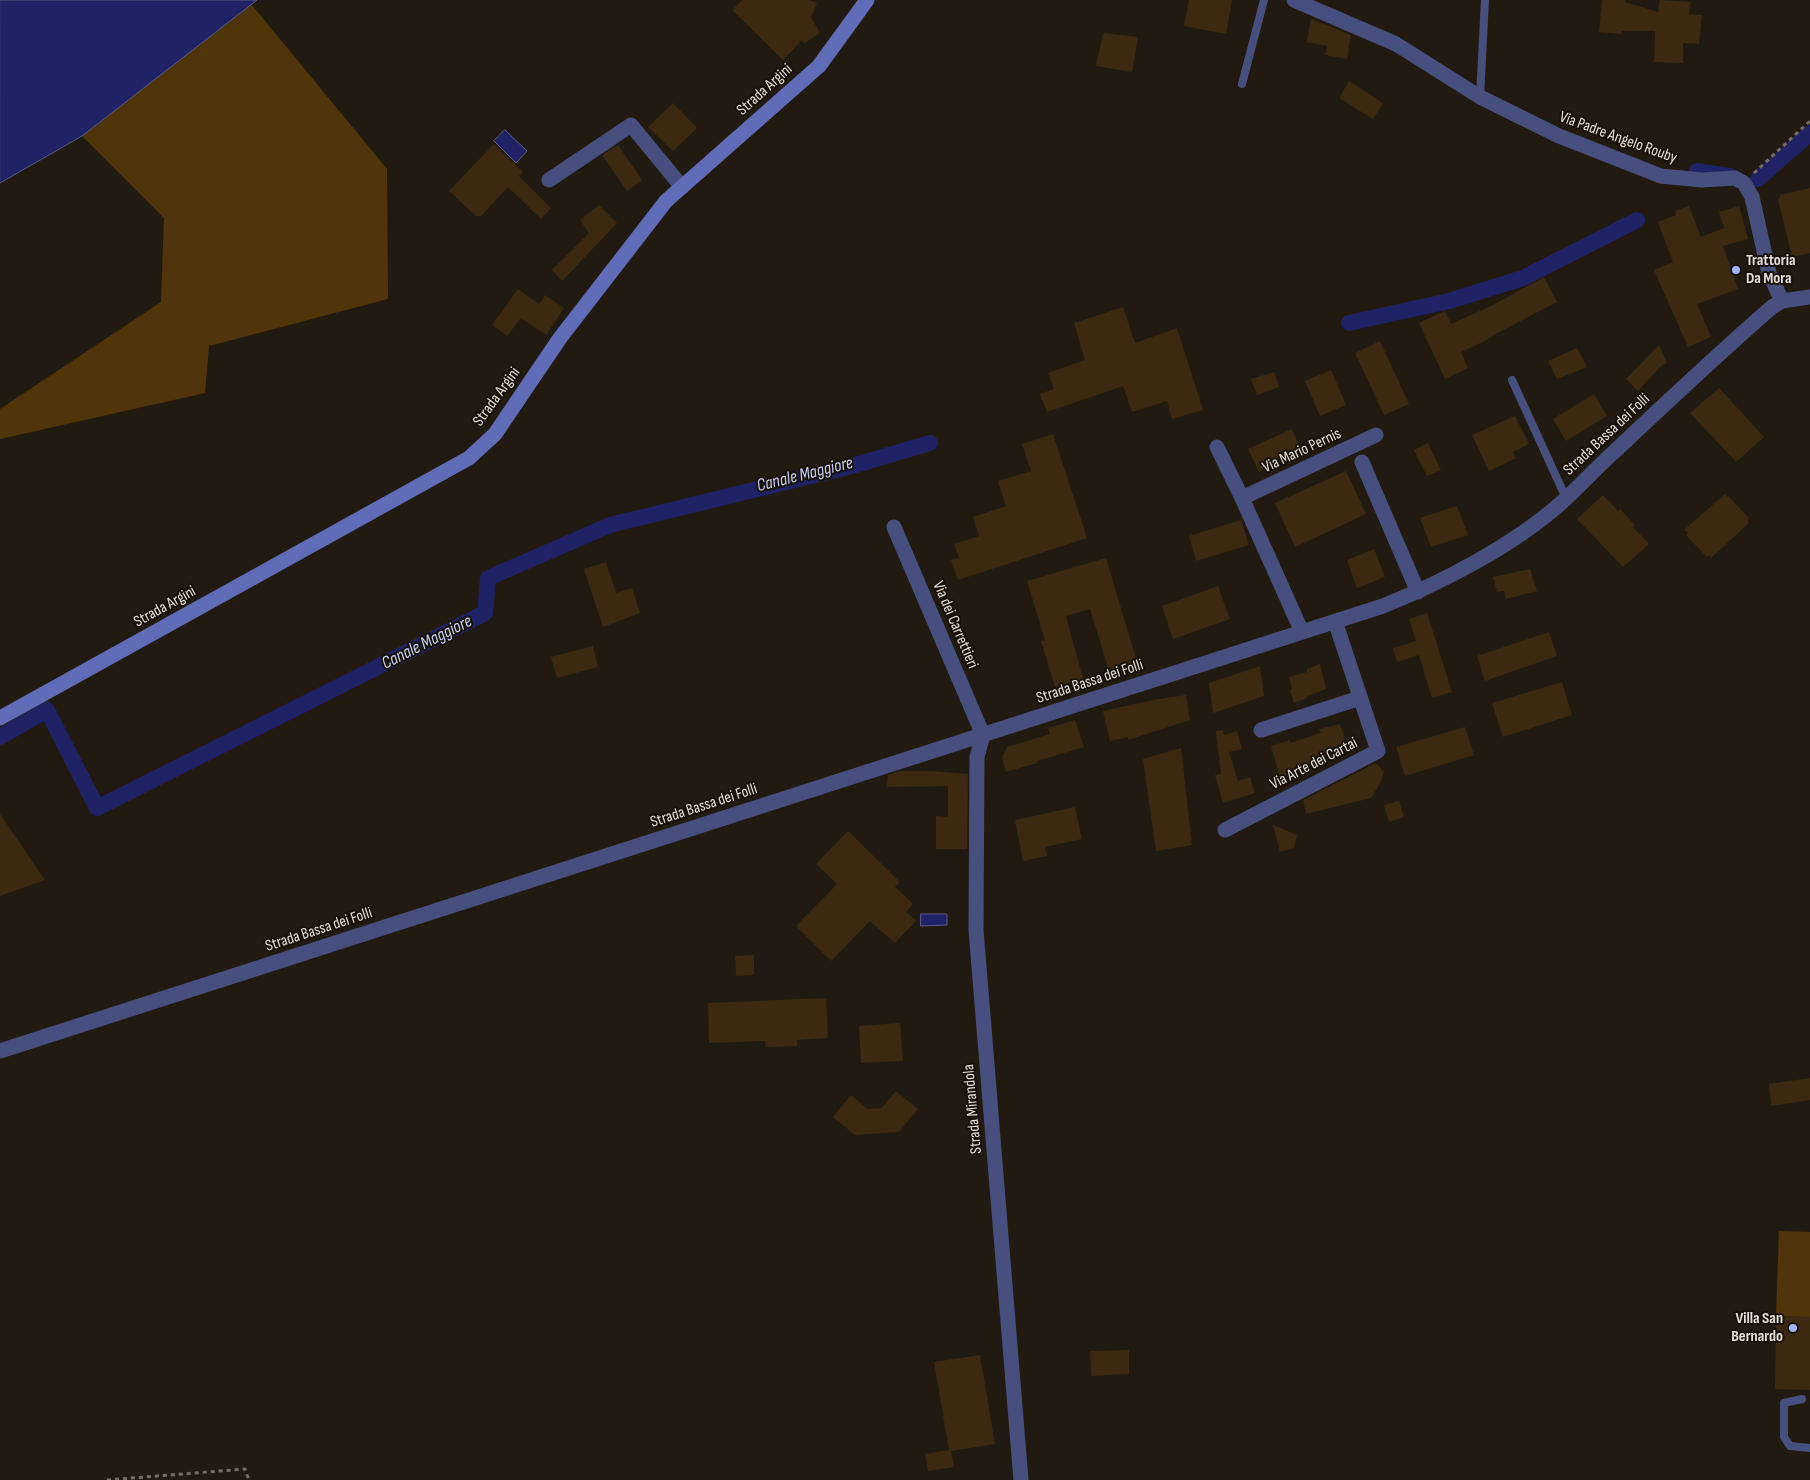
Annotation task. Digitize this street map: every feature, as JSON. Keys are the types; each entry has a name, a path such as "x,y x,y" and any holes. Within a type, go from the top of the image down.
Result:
{"main road":[{"name":"Strada Argini","path":"0,718 469,458 495,434 560,338 666,201 818,66 866,0"}],"street":[{"name":"Via Padre Angelo Rouby","path":"1294,0 1396,44 1480,97 1559,136 1661,176 1702,180 1735,178 1744,183"},
{"path":"549,180 632,125 682,187"},
{"path":"1744,183 1752,196 1769,273 1782,301 1810,298"},
{"name":"Strada Bassa dei Folli","path":"0,1051 1383,606 1418,592 1486,555 1524,530 1566,498 1736,338 1772,307 1782,301"},
{"name":"Via Mario Pernis","path":"1242,498 1376,435"},
{"path":"1217,447 1302,632"},
{"path":"1362,462 1418,592"},
{"name":"Via dei Carrettieri","path":"894,528 983,735"},
{"name":"Via Arte dei Cartai","path":"1225,830 1378,751 1335,621"},
{"path":"1261,730 1360,698"},
{"name":"Strada Mirandola","path":"983,735 977,757 976,930 1021,1480"}],"lane":[{"path":"1242,84 1264,0"},
{"path":"1480,97 1485,0"},
{"path":"1512,380 1566,498"},
{"path":"1802,1399 1784,1404 1784,1437 1790,1446 1810,1448"}],"path":[{"path":"1744,183 1810,121"},
{"path":"107,1480 245,1469 249,1480"}],"shaded area":[{"path":"0,0 257,0 82,136 0,183"},
{"path":"251,4 387,169 388,299 209,346 205,393 0,439 0,409 161,302 164,218 82,136"},
{"path":"505,130 527,151 516,163 494,141"},
{"path":"921,914 947,914 947,925 921,926"},
{"path":"1779,1231 1810,1232 1810,1317 1776,1316"}],"building":[{"path":"742,0 810,0 817,3 811,17 820,33 805,43 801,41 783,60 732,10"},
{"path":"1189,0 1232,0 1226,34 1184,26"},
{"path":"1602,0 1625,0 1625,2 1658,12 1660,0 1691,2 1689,14 1702,15 1699,44 1683,43 1683,63 1654,62 1655,31 1622,31 1622,34 1599,32"},
{"path":"1311,19 1351,35 1347,59 1325,55 1327,46 1307,42"},
{"path":"1103,33 1138,37 1132,72 1096,66"},
{"path":"1349,81 1383,103 1373,119 1339,98"},
{"path":"673,103 697,128 673,151 648,127"},
{"path":"494,144 523,172 519,176 551,208 541,219 508,187 481,216 476,216 449,191"},
{"path":"618,145 642,180 627,191 602,155"},
{"path":"1810,188 1810,253 1792,257 1778,199 1780,195"},
{"path":"599,205 617,223 562,281 552,270 589,233 580,220"},
{"path":"1689,206 1701,237 1724,228 1719,212 1739,206 1748,239 1723,246 1738,289 1697,304 1711,337 1688,347 1654,270 1673,262 1658,222 1676,215 1675,211"},
{"path":"1544,277 1557,302 1461,352 1468,368 1445,379 1419,323 1445,311 1451,324 1493,305"},
{"path":"518,289 539,304 545,295 564,308 546,335 521,318 507,336 492,325"},
{"path":"1123,307 1135,343 1177,328 1203,410 1172,419 1167,401 1132,412 1123,386 1047,412 1040,394 1054,389 1048,373 1085,360 1074,323"},
{"path":"1380,341 1409,404 1384,415 1355,353"},
{"path":"1659,345 1667,363 1662,365 1638,391 1626,379"},
{"path":"1577,348 1587,367 1557,379 1548,361"},
{"path":"1331,370 1346,405 1320,416 1305,381"},
{"path":"1274,372 1279,387 1257,395 1251,379"},
{"path":"1719,388 1764,437 1736,462 1690,413"},
{"path":"1594,394 1607,416 1566,441 1553,419"},
{"path":"1515,416 1529,444 1513,452 1516,458 1489,471 1472,435"},
{"path":"1292,429 1302,452 1259,472 1248,449"},
{"path":"1053,434 1087,538 958,580 951,560 959,558 954,544 979,536 973,517 1006,506 998,481 1031,471 1022,444"},
{"path":"1428,443 1441,470 1427,476 1414,450"},
{"path":"1346,471 1366,514 1295,547 1275,503"},
{"path":"1725,494 1749,518 1747,520 1749,523 1711,558 1709,555 1707,557 1686,535 1688,533 1684,530"},
{"path":"1603,495 1618,511 1620,509 1649,544 1623,567 1577,519"},
{"path":"1457,506 1468,535 1431,547 1420,518"},
{"path":"1241,520 1249,545 1196,561 1189,536"},
{"path":"1374,549 1385,577 1357,588 1347,560"},
{"path":"1106,558 1137,662 1109,671 1090,609 1066,616 1083,679 1055,687 1041,641 1045,640 1027,581"},
{"path":"606,562 616,593 632,588 640,613 603,627 584,569"},
{"path":"1530,569 1537,591 1506,599 1504,591 1497,592 1493,577"},
{"path":"1218,586 1230,619 1173,639 1162,606"},
{"path":"1427,613 1452,692 1432,698 1419,655 1397,662 1393,648 1416,641 1409,619"},
{"path":"1549,632 1557,656 1485,681 1477,656"},
{"path":"593,646 598,667 557,678 551,657"},
{"path":"1320,664 1326,689 1294,703 1289,677 1307,672 1307,669"},
{"path":"1260,666 1264,696 1213,713 1209,683"},
{"path":"1562,682 1572,715 1503,737 1492,703"},
{"path":"1186,695 1190,720 1128,740 1128,737 1110,741 1103,711"},
{"path":"1075,720 1084,747 1006,772 1002,758 1007,747 1050,734 1048,728"},
{"path":"1340,724 1349,752 1280,777 1271,746 1290,740 1290,743 1321,733 1319,729"},
{"path":"1465,727 1474,755 1405,776 1396,747"},
{"path":"1223,730 1224,735 1237,731 1242,749 1229,752 1238,781 1250,777 1255,793 1223,803 1215,775 1221,774 1216,731"},
{"path":"1181,748 1192,845 1156,851 1143,759"},
{"path":"1376,763 1384,772 1381,782 1371,798 1306,814 1303,800"},
{"path":"900,771 968,774 967,849 936,849 936,816 948,817 948,786 887,787 888,775"},
{"path":"1399,801 1404,817 1389,822 1384,805"},
{"path":"1075,807 1082,839 1045,847 1047,856 1023,861 1015,820"},
{"path":"0,814 45,880 0,896"},
{"path":"1273,825 1297,835 1294,848 1280,852"},
{"path":"848,831 900,882 895,887 913,904 906,912 916,921 895,943 870,921 831,961 796,926 837,884 816,864"},
{"path":"754,955 754,975 736,976 735,956"},
{"path":"826,998 828,1038 797,1040 797,1046 766,1047 765,1041 709,1043 708,1003"},
{"path":"900,1023 903,1061 861,1063 859,1026"},
{"path":"1810,1078 1810,1100 1771,1106 1769,1084"},
{"path":"896,1091 918,1109 899,1132 855,1135 833,1117 851,1095 868,1109 882,1108"},
{"path":"1776,1316 1810,1317 1810,1390 1775,1389"},
{"path":"1129,1350 1129,1374 1091,1376 1090,1351"},
{"path":"980,1355 995,1444 951,1451 954,1467 928,1471 925,1454 949,1450 934,1362"}],"waterway":[{"name":"Canale Maggiore","path":"1758,179 1810,133"},
{"name":"Canale Maggiore","path":"1697,171 1730,176"},
{"path":"1349,323 1449,301 1523,278 1637,220"},
{"name":"Canale Maggiore","path":"0,737 47,710 97,808 485,613 488,578 610,525 852,466 930,443"}],"place":[{"name":"Trattoria Da Mora","path":"1736,270"},
{"name":"Villa San Bernardo","path":"1793,1328"}]}
